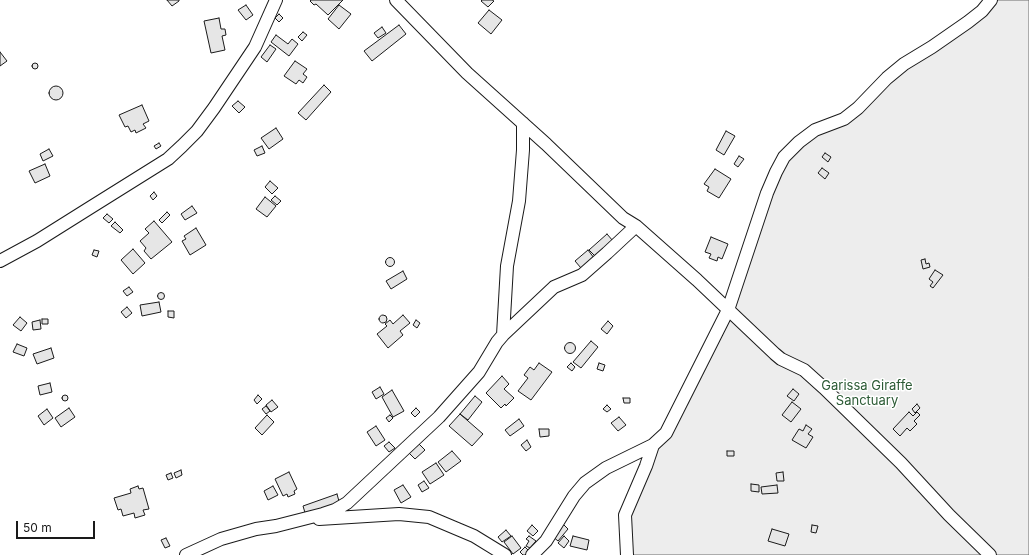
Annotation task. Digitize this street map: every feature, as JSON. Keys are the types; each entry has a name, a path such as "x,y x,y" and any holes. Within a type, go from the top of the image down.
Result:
{"street":[{"path":"0,261 37,241 168,159 182,146 197,131 214,108 255,47 276,0"},
{"path":"396,0 467,73 546,144 623,218 636,226 697,280 775,354 781,359 804,370 824,388 901,463 949,515 990,555"},
{"path":"532,555 546,541 574,496 585,484 606,468 653,445 668,429 728,310 766,193 784,157 799,142 815,130 844,119 858,108 887,78 904,64 968,22 982,11 992,0"},
{"path":"503,336 507,266 519,201 523,150 523,123"},
{"path":"186,555 221,539 335,510 347,503 365,488 439,417 479,372 497,342 554,287 582,275 636,226"},
{"path":"627,555 625,516 653,445"},
{"path":"300,520 400,514 430,517 474,536 505,555"}],"shaded area":[{"name":"Garissa Giraffe Sanctuary","path":"991,0 1029,0 1029,555 627,555 628,507 728,310 784,157 831,123"}],"building":[{"path":"167,0 179,0 179,1 172,6"},
{"path":"343,0 328,15 316,4 314,5 310,1"},
{"path":"481,1 494,1 488,7"},
{"path":"246,5 253,15 246,20 238,10"},
{"path":"339,5 351,14 339,29 328,19"},
{"path":"489,10 502,20 491,34 478,23"},
{"path":"279,14 283,18 279,22 275,18"},
{"path":"219,18 221,29 225,29 226,35 222,36 225,50 211,53 204,21"},
{"path":"399,25 406,34 372,61 364,51"},
{"path":"382,27 386,33 378,38 374,33"},
{"path":"303,32 307,35 302,41 298,37"},
{"path":"276,35 288,44 292,39 298,44 289,56 271,42"},
{"path":"270,45 276,49 267,62 261,57"},
{"path":"0,52 7,61 0,66"},
{"path":"295,61 307,69 303,74 307,77 303,83 299,80 296,84 284,76"},
{"path":"35,63 38,66 35,69 32,66"},
{"path":"324,85 331,92 306,120 298,113"},
{"path":"56,86 61,88 63,93 61,98 56,100 51,98 49,93 51,88"},
{"path":"238,101 245,107 239,113 232,106"},
{"path":"142,105 149,121 143,124 146,128 136,133 135,130 131,132 128,126 125,127 119,115"},
{"path":"276,128 283,139 269,149 261,138"},
{"path":"726,131 735,136 724,155 716,150"},
{"path":"159,143 161,146 156,149 154,146"},
{"path":"262,146 265,153 257,156 254,150"},
{"path":"49,149 53,156 43,161 40,154"},
{"path":"825,153 831,157 828,162 822,157"},
{"path":"739,156 744,159 738,167 734,164"},
{"path":"45,164 50,176 35,183 29,171"},
{"path":"822,168 829,173 825,179 818,173"},
{"path":"715,169 731,179 719,198 707,191 709,187 704,184"},
{"path":"270,181 278,188 272,194 265,187"},
{"path":"154,192 157,196 153,200 150,196"},
{"path":"275,196 281,201 277,205 271,200"},
{"path":"265,197 276,206 267,217 256,209"},
{"path":"192,206 197,213 185,220 181,214"},
{"path":"167,212 170,215 162,223 159,220"},
{"path":"107,214 113,219 109,223 103,218"},
{"path":"154,221 172,242 151,259 144,251 146,248 140,241 149,233 145,229"},
{"path":"115,222 123,230 120,233 111,226"},
{"path":"196,228 206,245 190,255 182,241 186,239 184,236"},
{"path":"607,234 613,241 596,257 589,250"},
{"path":"711,237 728,244 722,259 718,257 717,261 709,258 711,254 705,252"},
{"path":"133,249 145,263 133,274 121,260"},
{"path":"94,250 99,251 97,257 92,255"},
{"path":"588,250 594,258 581,268 575,261"},
{"path":"388,258 392,258 394,262 392,266 388,266 386,264 386,260"},
{"path":"925,259 926,264 929,263 930,267 923,269 921,260"},
{"path":"935,270 943,275 933,288 930,286 933,282 929,279"},
{"path":"403,271 407,279 391,289 386,281"},
{"path":"129,287 133,292 127,296 123,291"},
{"path":"161,292 164,293 164,299 161,300 158,299 157,296 158,293"},
{"path":"159,302 161,312 142,316 140,305"},
{"path":"127,307 132,313 126,318 121,312"},
{"path":"168,311 174,311 174,318 168,317"},
{"path":"381,315 385,315 387,319 385,323 381,323 379,321 379,317"},
{"path":"403,315 410,323 400,331 403,335 388,348 377,334 387,326 385,324 390,320 393,324"},
{"path":"20,317 27,323 21,331 13,325"},
{"path":"42,319 48,319 48,324 42,324"},
{"path":"40,320 41,329 33,330 32,322"},
{"path":"416,320 420,323 417,328 413,325"},
{"path":"608,321 613,326 607,334 601,329"},
{"path":"591,341 598,347 581,368 573,362"},
{"path":"570,342 574,344 576,348 574,352 570,354 566,352 564,348 566,344"},
{"path":"17,344 27,348 24,356 13,352"},
{"path":"51,348 54,358 37,364 33,354"},
{"path":"539,363 552,372 531,400 518,391 528,378 524,375 530,367 534,370"},
{"path":"571,363 575,367 572,371 567,367"},
{"path":"599,363 605,365 603,371 597,369"},
{"path":"502,376 509,384 504,389 514,398 506,406 505,404 501,408 486,393"},
{"path":"50,383 52,392 40,395 38,386"},
{"path":"380,387 384,394 376,399 372,392"},
{"path":"793,389 799,394 794,401 787,396"},
{"path":"392,390 404,411 393,417 382,397"},
{"path":"65,395 68,398 65,401 62,398"},
{"path":"258,395 262,399 257,404 254,400"},
{"path":"475,396 482,402 468,420 460,414"},
{"path":"623,398 630,398 630,403 624,403"},
{"path":"272,400 278,407 271,412 266,405"},
{"path":"792,402 801,409 791,422 782,415"},
{"path":"917,404 920,408 915,413 912,409"},
{"path":"607,405 611,409 607,412 603,409"},
{"path":"266,406 270,411 266,414 262,409"},
{"path":"69,408 75,417 61,427 55,418"},
{"path":"416,408 420,412 415,417 411,413"},
{"path":"47,409 53,418 44,425 38,416"},
{"path":"909,412 913,416 917,412 920,415 914,421 917,424 910,431 907,428 900,436 893,429"},
{"path":"460,414 483,434 472,446 449,426"},
{"path":"267,415 274,422 262,435 255,428"},
{"path":"390,415 393,418 389,422 386,418"},
{"path":"619,417 626,425 618,431 611,423"},
{"path":"519,419 524,426 510,436 505,430"},
{"path":"806,425 812,429 808,434 813,437 806,448 792,440 799,429 803,431"},
{"path":"376,426 385,440 376,446 367,432"},
{"path":"539,429 549,429 549,436 540,437"},
{"path":"527,440 531,447 526,451 521,445"},
{"path":"389,442 395,448 389,452 384,446"},
{"path":"419,444 425,450 415,459 409,453"},
{"path":"452,451 461,461 446,472 438,462"},
{"path":"727,451 734,451 734,456 727,456"},
{"path":"436,463 444,475 430,484 422,472"},
{"path":"181,470 182,475 176,478 174,473"},
{"path":"289,472 297,489 294,491 295,494 288,497 287,494 283,496 275,479"},
{"path":"783,472 784,481 777,481 776,473"},
{"path":"171,473 173,478 168,480 166,475"},
{"path":"424,481 429,488 422,492 418,485"},
{"path":"751,484 759,485 759,492 751,491"},
{"path":"403,485 411,497 401,503 394,490"},
{"path":"777,485 778,493 762,494 761,487"},
{"path":"138,486 139,489 143,488 149,509 143,510 145,515 135,518 134,513 123,516 121,509 118,510 114,498 131,493 130,489"},
{"path":"273,486 278,495 268,500 264,491"},
{"path":"337,494 340,505 306,516 303,506"},
{"path":"562,523 568,529 558,541 552,536"},
{"path":"532,525 538,531 533,536 527,531"},
{"path":"812,525 818,526 816,533 811,532"},
{"path":"772,529 789,534 785,546 768,541"},
{"path":"506,530 511,536 502,542 498,537"},
{"path":"512,536 521,548 513,554 504,542"},
{"path":"529,536 536,541 530,548 526,546 529,541 526,539"},
{"path":"564,536 569,541 564,548 558,543"},
{"path":"573,536 589,540 587,550 570,546"},
{"path":"166,538 170,546 165,548 161,540"},
{"path":"525,547 529,551 523,555 520,552"}]}
